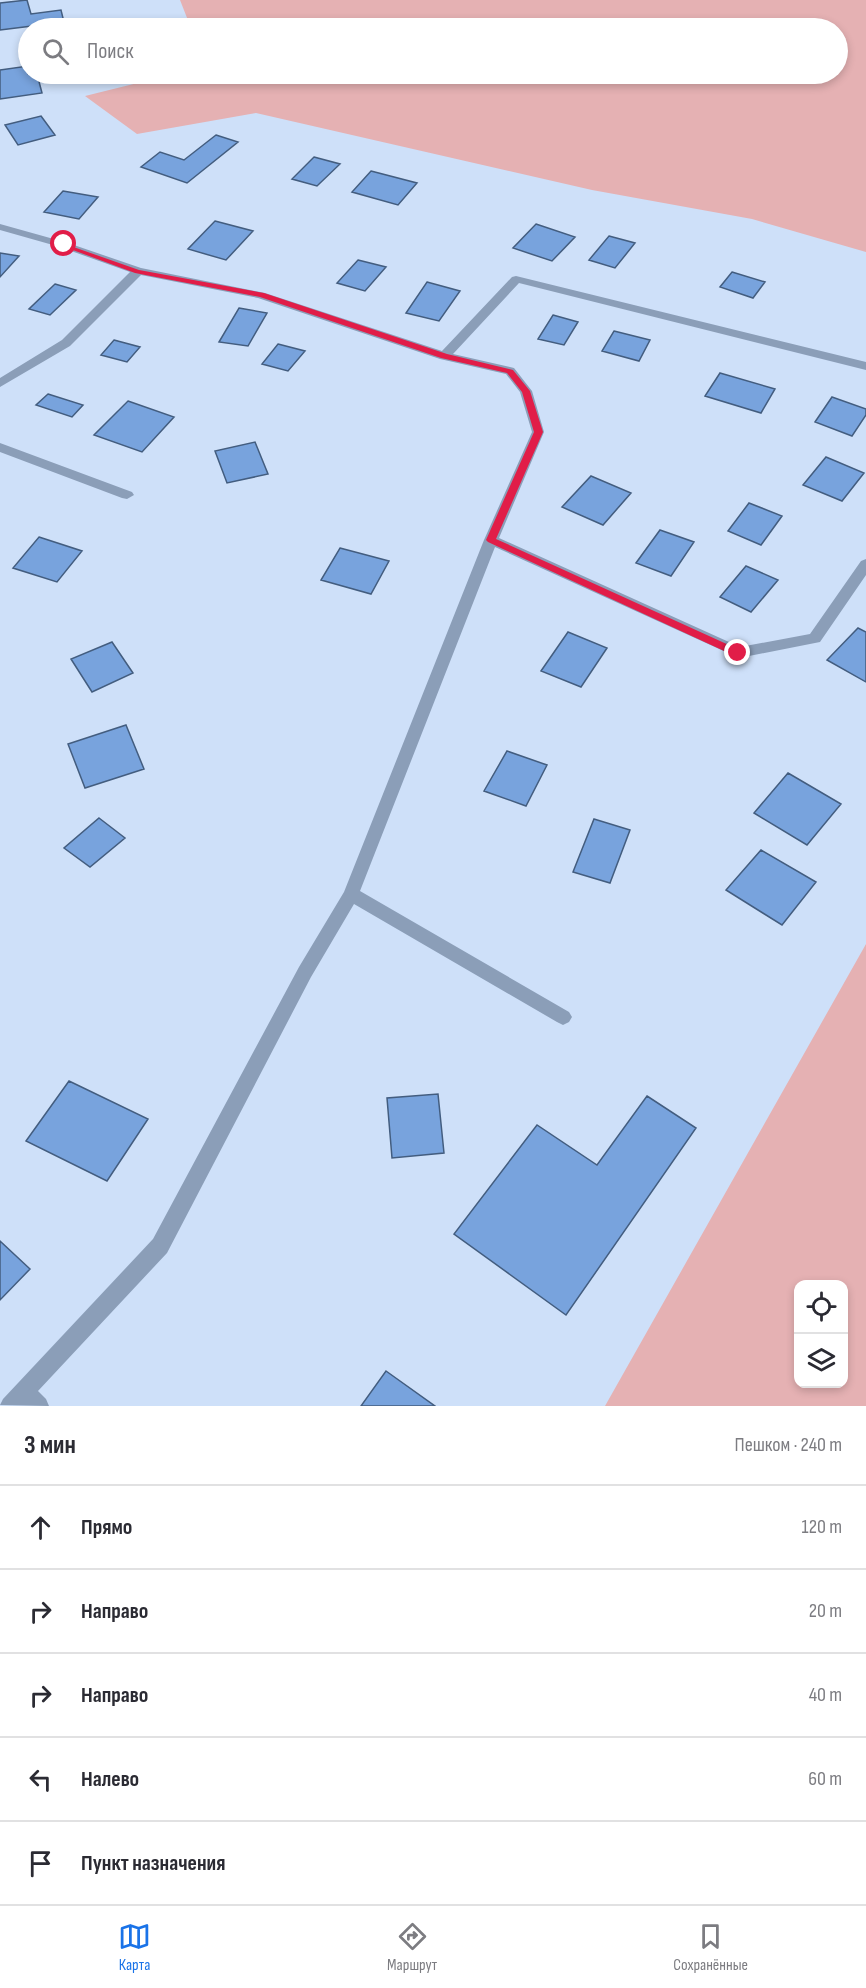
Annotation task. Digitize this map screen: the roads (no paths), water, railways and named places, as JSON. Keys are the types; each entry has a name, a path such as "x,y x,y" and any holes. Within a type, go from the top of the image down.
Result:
{"street":[{"path":"0,227 64,244 138,272 261,295 444,356 510,371 526,391 538,432 491,540 351,894 305,972 160,1246 24,1401"},
{"path":"0,383 66,343 138,272"},
{"path":"444,356 516,279 866,366"},
{"path":"0,447 127,495"},
{"path":"491,540 738,653 815,638 866,564"},
{"path":"351,894 563,1017"}]}
